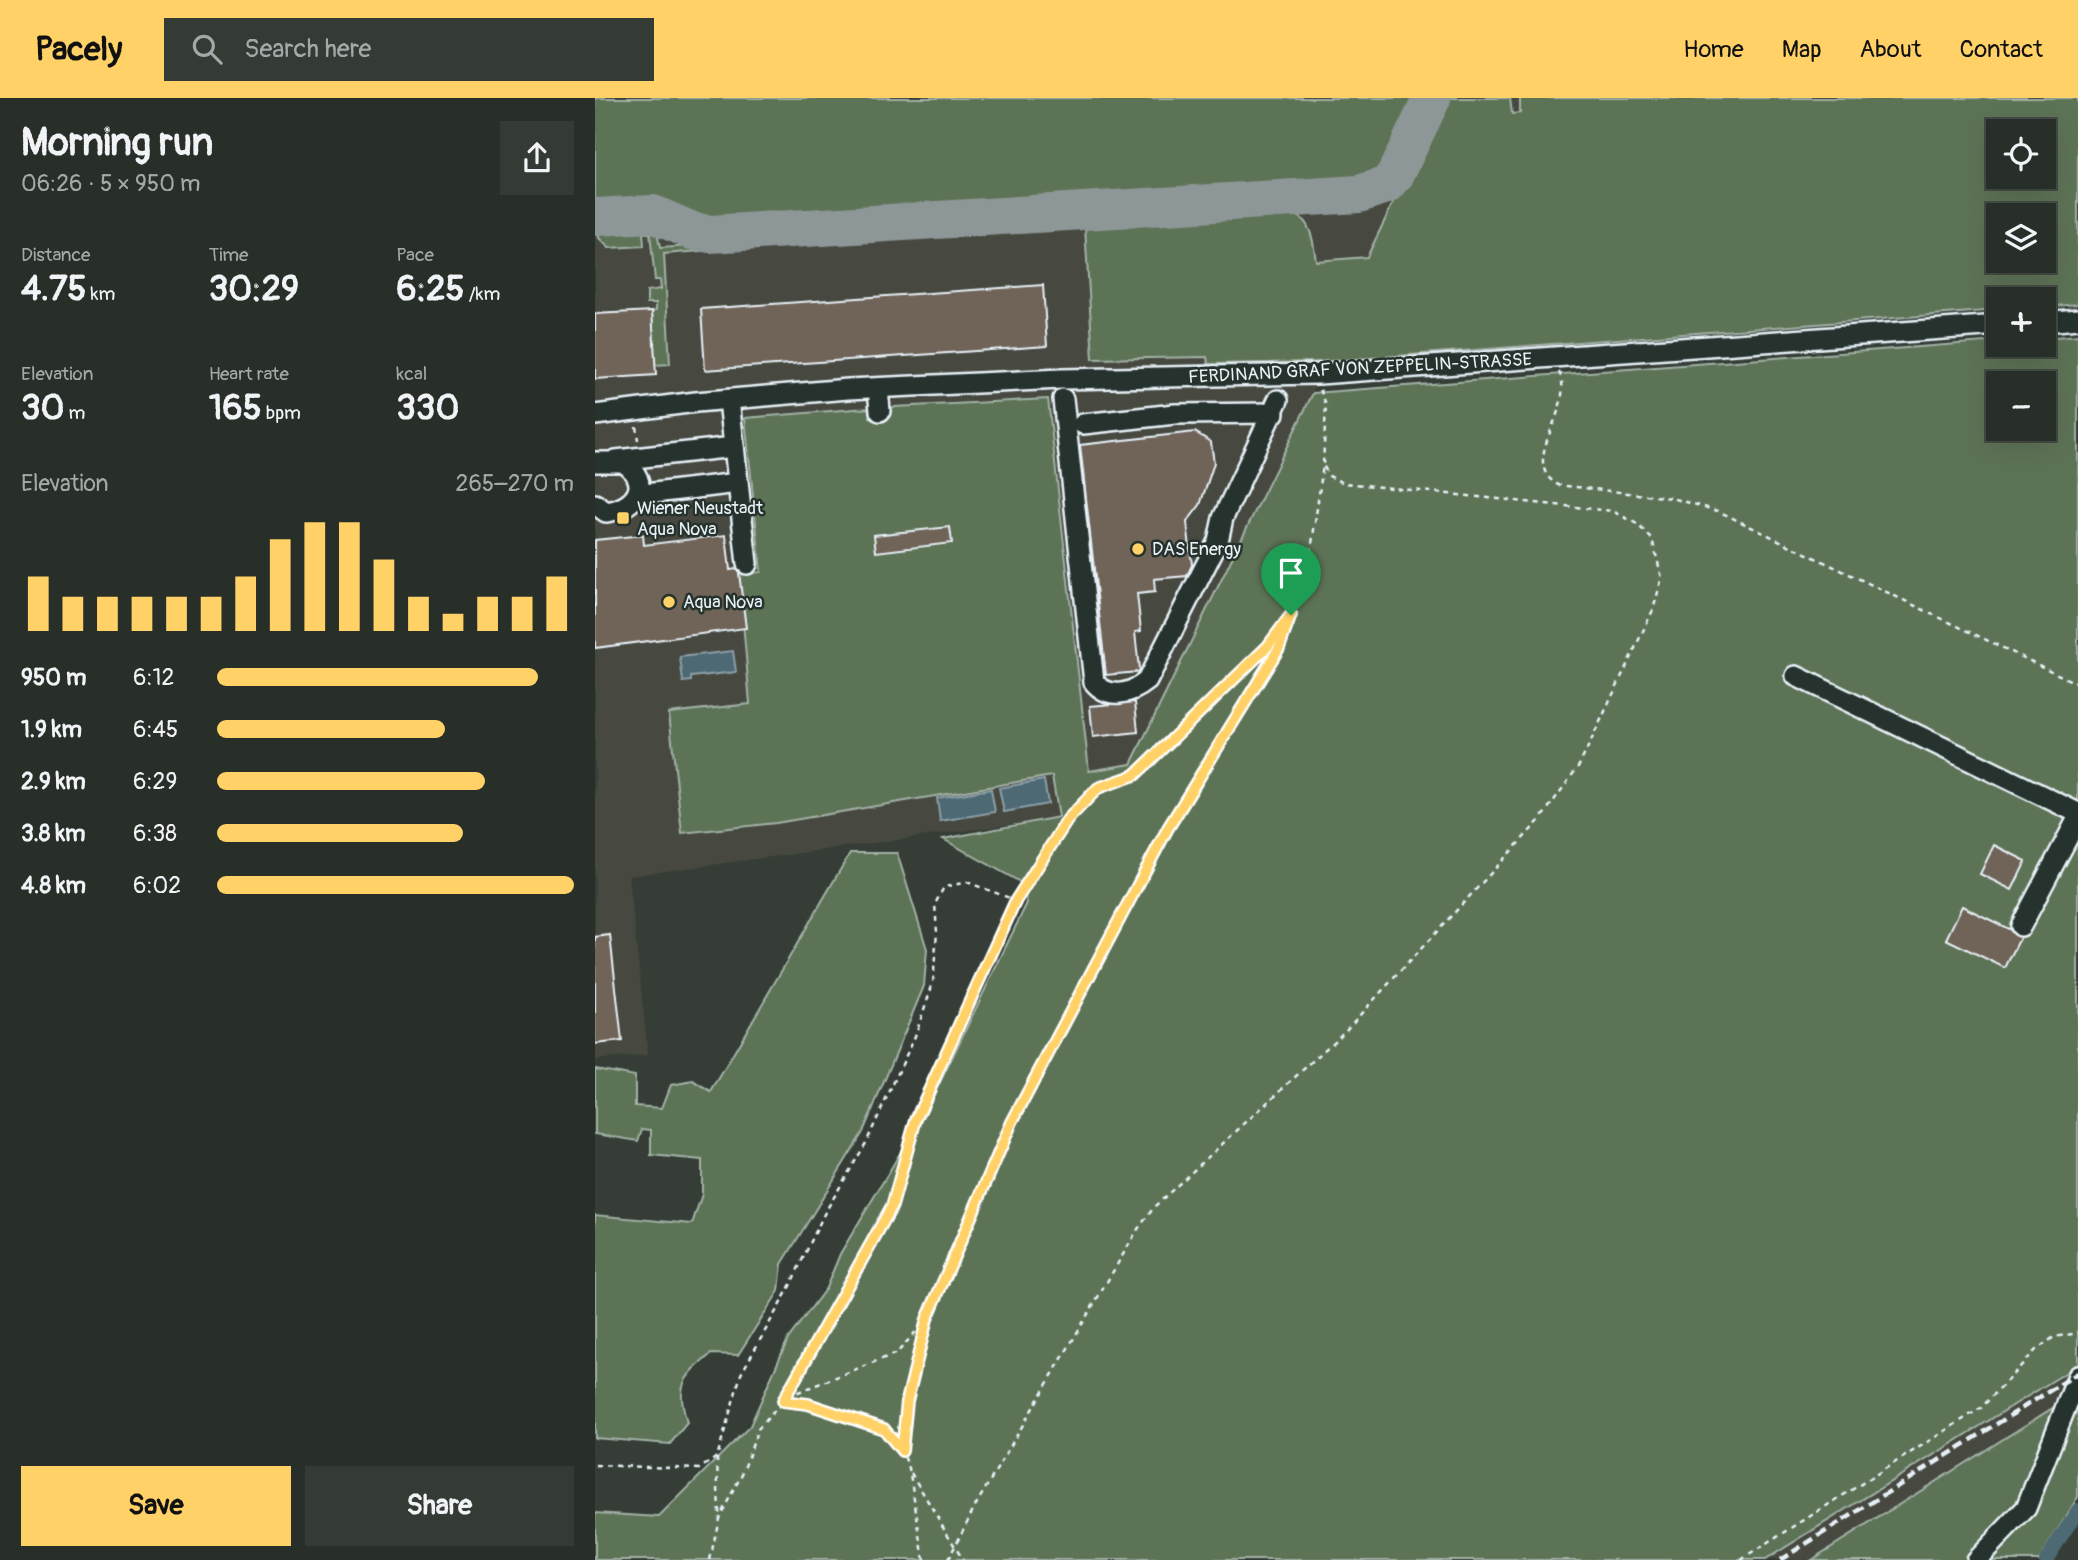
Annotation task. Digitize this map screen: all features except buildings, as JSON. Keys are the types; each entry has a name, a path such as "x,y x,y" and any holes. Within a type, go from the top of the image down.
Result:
{"street":[{"path":"2056,321 2078,319"},
{"name":"FERDINAND GRAF VON ZEPPELIN-STRASSE","path":"595,415 729,400 878,388 1061,379 1319,374 1986,326"},
{"path":"878,388 880,411"},
{"path":"1063,399 1094,681 1101,690 1115,694 1134,691 1147,681 1218,541 1223,518 1276,407 1083,424"},
{"path":"729,400 747,564"},
{"path":"602,463 734,447"},
{"path":"602,463 631,467 636,475 637,495"},
{"path":"595,504 607,512 623,510 637,495 739,483"},
{"path":"1797,676 2078,815 2021,926"},
{"path":"1976,1560 2027,1508 2078,1376"}],"path":[{"path":"1558,371 1564,384 1563,399 1545,446 1543,460 1545,472 1551,481 1558,485 1672,498 1718,511 2078,684"},
{"path":"902,1451 907,1401 927,1319 1012,1122 1061,1025 1168,828 1279,648 1312,544 1323,465 1326,405 1319,374"},
{"path":"947,1560 1138,1228 1155,1206 1345,1031 1541,820 1580,764 1598,731 1653,610 1662,578 1652,539 1637,524 1613,511 1344,483 1329,477 1323,465"},
{"path":"719,1518 743,1472 758,1429 788,1396 892,1206 916,1119 1016,900 1068,819 1098,788 1135,775 1268,646 1291,615"},
{"path":"710,1560 719,1518 717,1457 741,1374 788,1290 824,1214 866,1143 915,1036 933,984 937,932 935,904 944,887 967,881 1016,900"},
{"path":"788,1396 897,1353 927,1319"},
{"path":"1741,1560 1981,1408 2036,1350 2054,1337 2078,1333"},
{"path":"783,1401 808,1404 884,1429 902,1451 909,1470 924,1560"},
{"path":"595,1465 699,1469 717,1457"},
{"path":"909,1470 963,1560"}],"shaded area":[{"path":"595,98 2078,98 2056,228 2056,203 1986,203 1986,273 2048,273 2046,287 1986,287 1986,300 1318,355 1313,393 1131,765 1088,771 1059,818 629,876 648,1055 595,1060"},
{"path":"2075,1366 2062,1401 1992,1448 1811,1560 1765,1560"}],"green space":[{"path":"595,98 1419,98 1392,159 1374,177 1363,182 709,224 696,215 669,205 640,203 595,206"},
{"path":"1444,98 1510,98 1512,114 1520,113 1520,98 2078,98 2078,304 2056,306 2056,287 1986,287 1986,311 1317,362 1208,364 1207,357 1093,359 1085,227 880,240 878,237 1280,209 1304,221 1311,234 1316,261 1367,257"},
{"path":"645,224 657,232 660,248 812,239 814,242 664,254 670,364 655,365 652,311 656,310 656,303 647,303 647,291 661,289 660,280 655,280 650,233 643,233 644,246 609,248 598,237 607,227"},
{"path":"2078,335 2078,1365 1765,1560 595,1560 595,1513 659,1517 750,1426 788,1339 826,1288 840,1254 930,1103 1027,903 1020,882 943,839 1059,817 1052,776 776,823 682,833 669,713 750,704 739,575 761,572 745,418 1048,399 1089,771 1131,764 1313,393 1986,342 1986,357 2056,357 2056,337"},
{"path":"850,853 897,853 927,949 924,986 863,1132 782,1264 779,1291 738,1355 711,1354 693,1370 684,1383 682,1399 687,1423 670,1444 595,1438 595,1215 692,1224 702,1194 702,1160 651,1155 651,1130 642,1129 638,1141 595,1134 595,1069 635,1076 635,1106 662,1108 671,1085 693,1081 711,1092"},
{"path":"2078,1392 2078,1497 2039,1560 1811,1560"}],"water":[{"path":"733,651 736,672 691,677 691,681 683,682 680,657"},
{"path":"1044,780 1048,804 1004,812 999,788"},
{"path":"991,789 995,812 940,821 937,798"}],"waterway":[{"path":"2046,1560 2078,1510"}],"taxiway":[{"path":"595,217 653,214 692,231 710,234 1359,194 1387,185 1395,175 1432,98"}],"railway":[{"path":"1780,1560 2078,1373"}],"place":[{"name":"Wiener Neustadt Aqua Nova","path":"623,518"},
{"name":"DAS Energy","path":"1138,549"},
{"name":"Aqua Nova","path":"669,602"}],"route":[{"path":"1291,615 1279,648 1168,828 1061,1025 1012,1122 927,1319 907,1401 902,1451 884,1429 808,1404 783,1401 892,1206 916,1119 1016,900 1068,819 1098,788 1135,775 1268,646 1291,615"}]}
